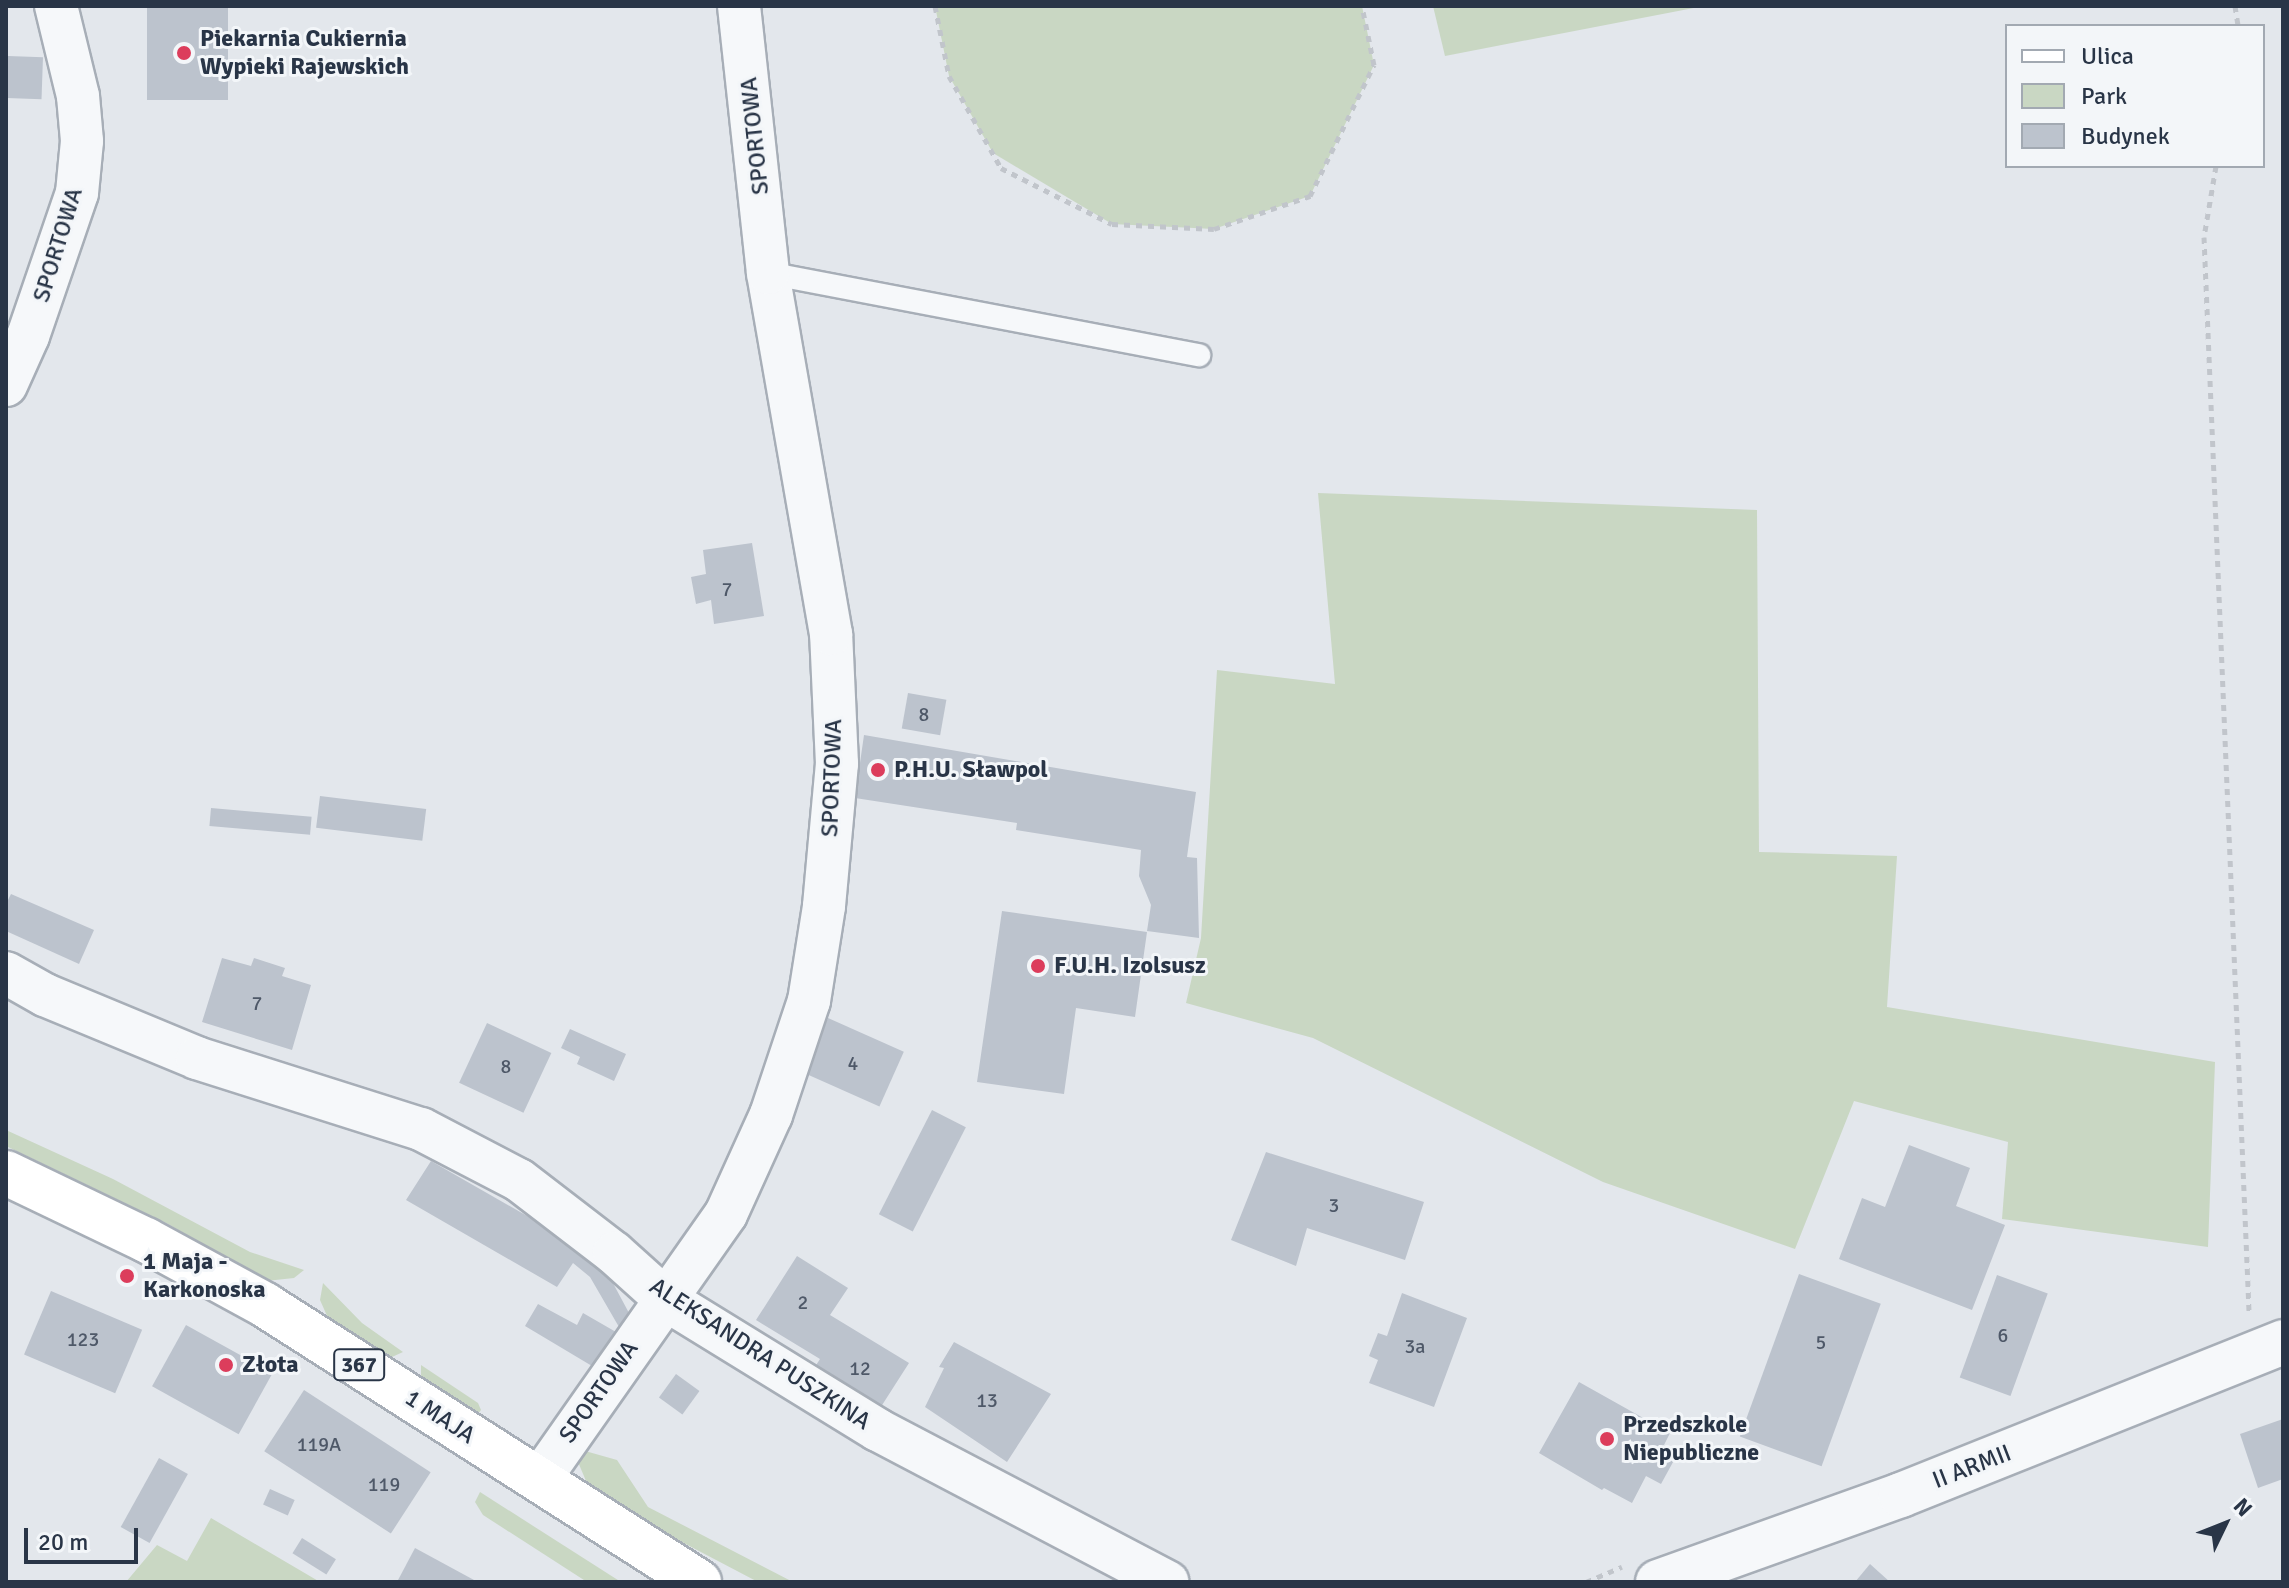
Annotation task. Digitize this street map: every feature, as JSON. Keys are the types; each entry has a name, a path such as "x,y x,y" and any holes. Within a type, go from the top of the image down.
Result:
{"main road":[{"name":"1 MAJA","path":"6,1173 146,1240 265,1305 699,1582"}],"street":[{"name":"SPORTOWA","path":"6,385 33,322 77,193 82,141 78,96 56,6"},
{"name":"SPORTOWA","path":"539,1480 726,1214 771,1115 809,1001 824,906 837,764 831,634 768,273 739,6"},
{"name":"ALEKSANDRA PUSZKINA","path":"6,973 45,995 197,1058 421,1129 519,1180 614,1253 665,1299 878,1430 1168,1582"},
{"name":"II ARMII","path":"1658,1582 1901,1495 2267,1349"}],"lane":[{"path":"768,273 1199,355"}],"path":[{"path":"935,6 949,76 1001,168 1112,224 1214,229 1310,196 1374,65 1362,6"},
{"path":"2216,168 2204,237 2267,1349"}],"green space":[{"path":"935,6 1362,6 1374,65 1310,196 1214,229 1112,224 993,153 949,76"},
{"path":"1433,6 1704,6 1445,56"},
{"path":"1318,493 1757,510 1759,852 1897,856 1887,1007 2215,1062 2208,1247 2002,1219 2008,1142 1854,1101 1795,1249 1603,1182 1313,1038 1186,1003 1201,938 1217,670 1335,684"},
{"path":"6,1130 113,1179 250,1252 304,1270 294,1278 266,1281 168,1224 6,1146"},
{"path":"323,1283 362,1323 403,1352 386,1356 328,1318 320,1300"},
{"path":"421,1365 478,1403 481,1410 477,1415 421,1379"},
{"path":"578,1449 617,1460 648,1507 793,1582 758,1582 638,1519 589,1488 578,1462"},
{"path":"480,1492 621,1582 587,1582 483,1515 475,1502"},
{"path":"211,1518 320,1582 126,1582 157,1545 187,1561"}],"building":[{"name":"Piekarnia Cukiernia Wypieki Rajewskich","path":"147,6 228,6 228,100 147,100"},
{"path":"8,56 43,57 42,99 7,98"},
{"path":"752,543 764,616 714,624 711,600 696,604 691,577 706,574 703,550"},
{"path":"908,693 946,700 940,735 902,728"},
{"path":"864,735 1196,792 1187,857 1197,858 1199,938 1147,931 1151,905 1139,876 1141,850 1016,830 1017,823 855,798"},
{"path":"320,796 426,809 422,841 316,828"},
{"path":"211,808 312,817 310,835 209,826"},
{"path":"11,894 94,930 79,964 6,931 6,904"},
{"name":"F.U.H. Izolsusz","path":"1002,911 1147,932 1135,1017 1076,1008 1064,1094 977,1082"},
{"path":"222,958 251,966 254,958 285,968 282,976 311,985 292,1050 202,1022"},
{"path":"828,1018 904,1052 879,1107 804,1073"},
{"path":"487,1023 551,1053 523,1113 459,1083"},
{"path":"570,1029 626,1054 614,1081 577,1064 580,1057 561,1048"},
{"path":"932,1110 966,1127 913,1231 879,1214"},
{"path":"1909,1145 1970,1168 1956,1206 2005,1225 1972,1310 1839,1259 1862,1198 1885,1207"},
{"path":"1266,1152 1424,1202 1405,1260 1307,1228 1296,1266 1231,1240"},
{"path":"431,1161 583,1248 607,1272 629,1313 619,1327 590,1277 573,1263 557,1287 406,1200"},
{"path":"797,1256 848,1288 830,1315 909,1363 877,1413 811,1373 820,1359 756,1320"},
{"path":"1799,1274 1881,1304 1822,1466 1740,1437"},
{"path":"1997,1275 2048,1293 2010,1396 1960,1377"},
{"path":"51,1291 142,1330 115,1393 24,1355"},
{"path":"1402,1293 1467,1318 1434,1407 1369,1383 1378,1360 1369,1356 1378,1333 1387,1336"},
{"path":"538,1304 577,1325 583,1313 616,1332 592,1366 525,1326"},
{"path":"186,1325 273,1373 239,1434 152,1386"},
{"path":"954,1342 1051,1394 1007,1462 925,1407 944,1368 939,1367"},
{"path":"676,1374 699,1391 682,1415 659,1397"},
{"name":"Przedszkole Niepubliczne","path":"1579,1382 1670,1433 1664,1445 1678,1453 1661,1484 1646,1476 1632,1503 1604,1488 1602,1490 1539,1453"},
{"path":"304,1390 431,1472 391,1533 264,1451"},
{"path":"2283,1419 2283,1479 2258,1488 2240,1434"},
{"path":"159,1458 188,1474 150,1543 121,1527"},
{"path":"270,1489 295,1500 288,1516 263,1505"},
{"path":"302,1538 336,1559 326,1574 292,1553"},
{"path":"415,1548 474,1580 473,1582 397,1582"},
{"path":"1870,1564 1890,1582 1855,1582"}],"place":[{"name":"Piekarnia Cukiernia Wypieki Rajewskich","path":"184,53"},
{"name":"P.H.U. Sławpol","path":"878,770"},
{"name":"F.U.H. Izolsusz","path":"1038,966"},
{"name":"1 Maja - Karkonoska","path":"127,1276"},
{"name":"Złota","path":"226,1365"},
{"name":"Przedszkole Niepubliczne","path":"1607,1439"}]}
